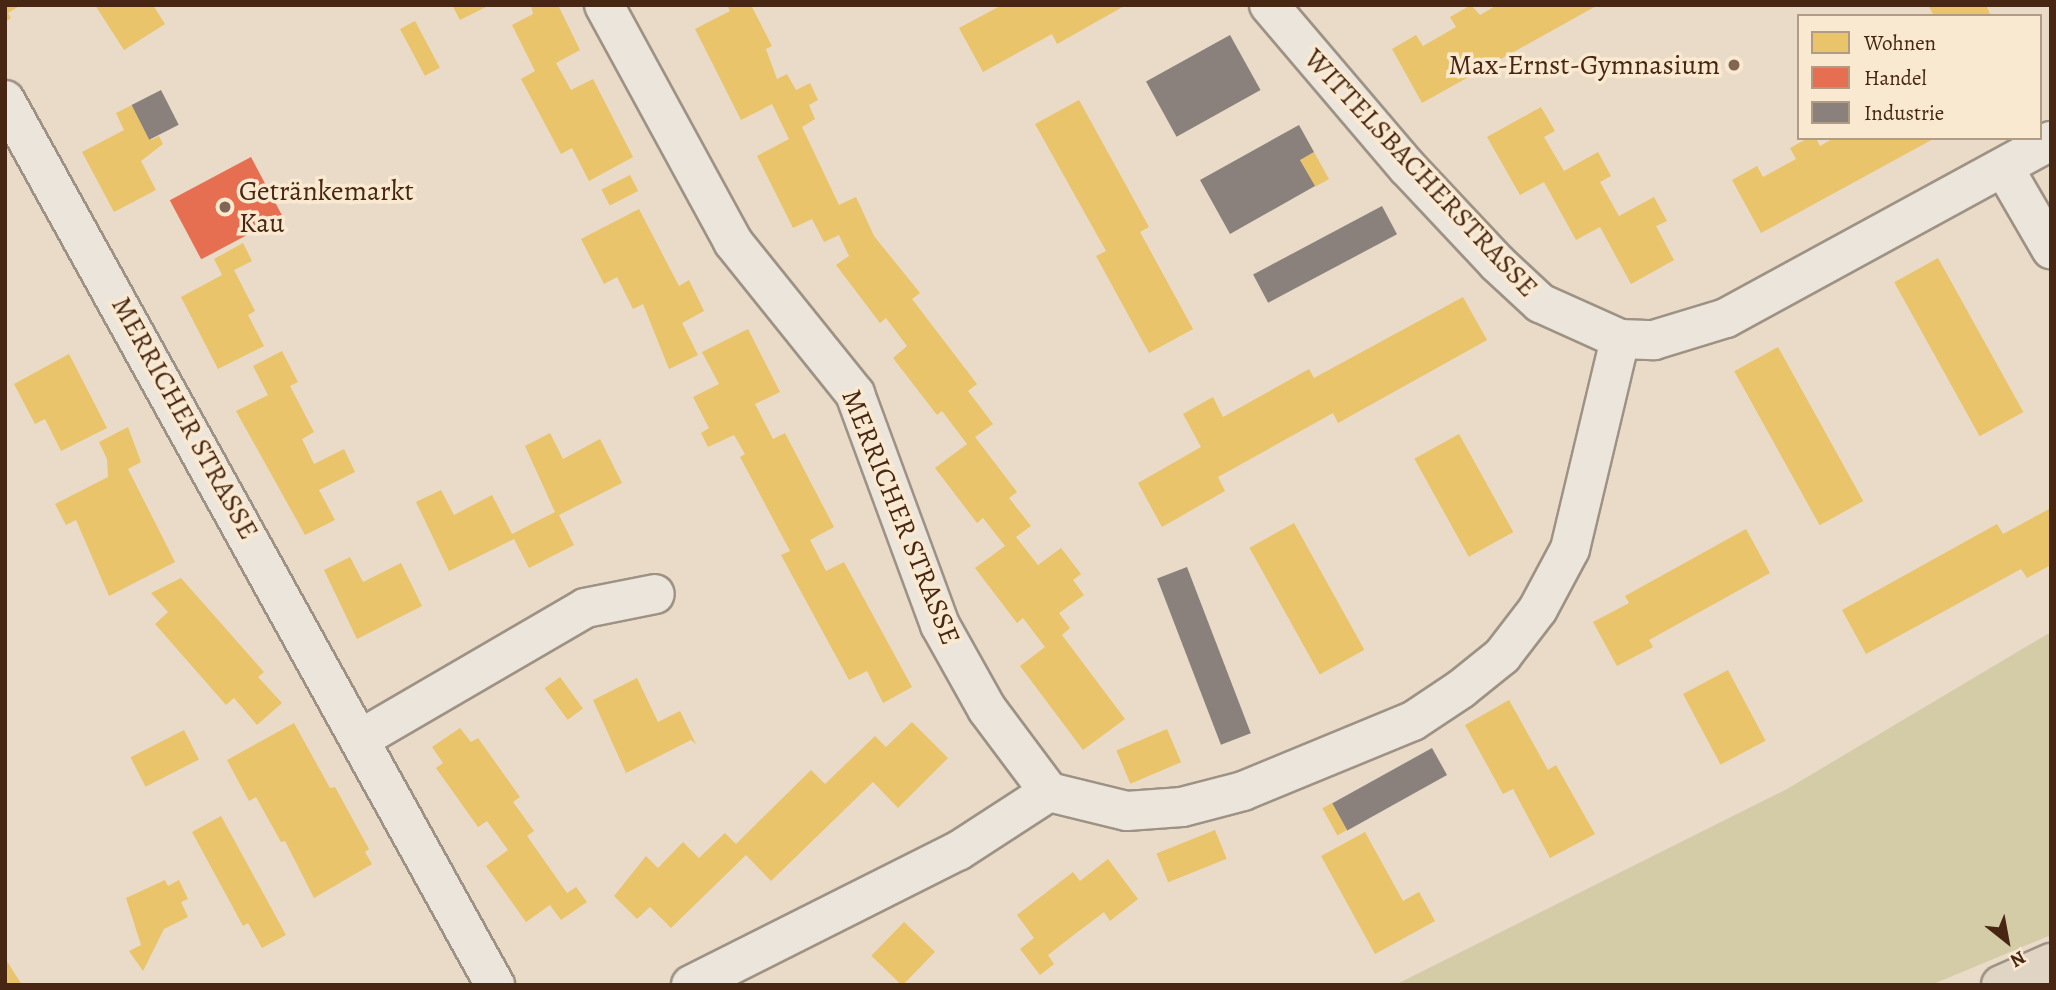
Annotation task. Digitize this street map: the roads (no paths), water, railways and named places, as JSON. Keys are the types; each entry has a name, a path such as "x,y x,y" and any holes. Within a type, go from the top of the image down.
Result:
{"main road":[{"path":"2001,985 2051,963"}],"street":[{"name":"MERRICHER STRASSE","path":"604,5 733,242 855,394 940,625 987,709 1049,792"},
{"name":"WITTELSBACHERSTRASSE","path":"1269,5 1407,167 1497,263 1540,303 1620,339 1654,340 1726,318 2051,141"},
{"name":"MERRICHER STRASSE","path":"5,100 362,738 495,985"},
{"path":"2004,168 2051,250"},
{"path":"691,985 958,851 1049,792 1127,811 1182,807 1243,790 1413,721 1461,689 1502,656 1538,609 1570,549 1620,339"},
{"path":"362,738 585,608 655,594"}],"place":[{"name":"Max-Ernst-Gymnasium","path":"1734,65"},
{"name":"Getränkemarkt Kau","path":"225,207"}]}
